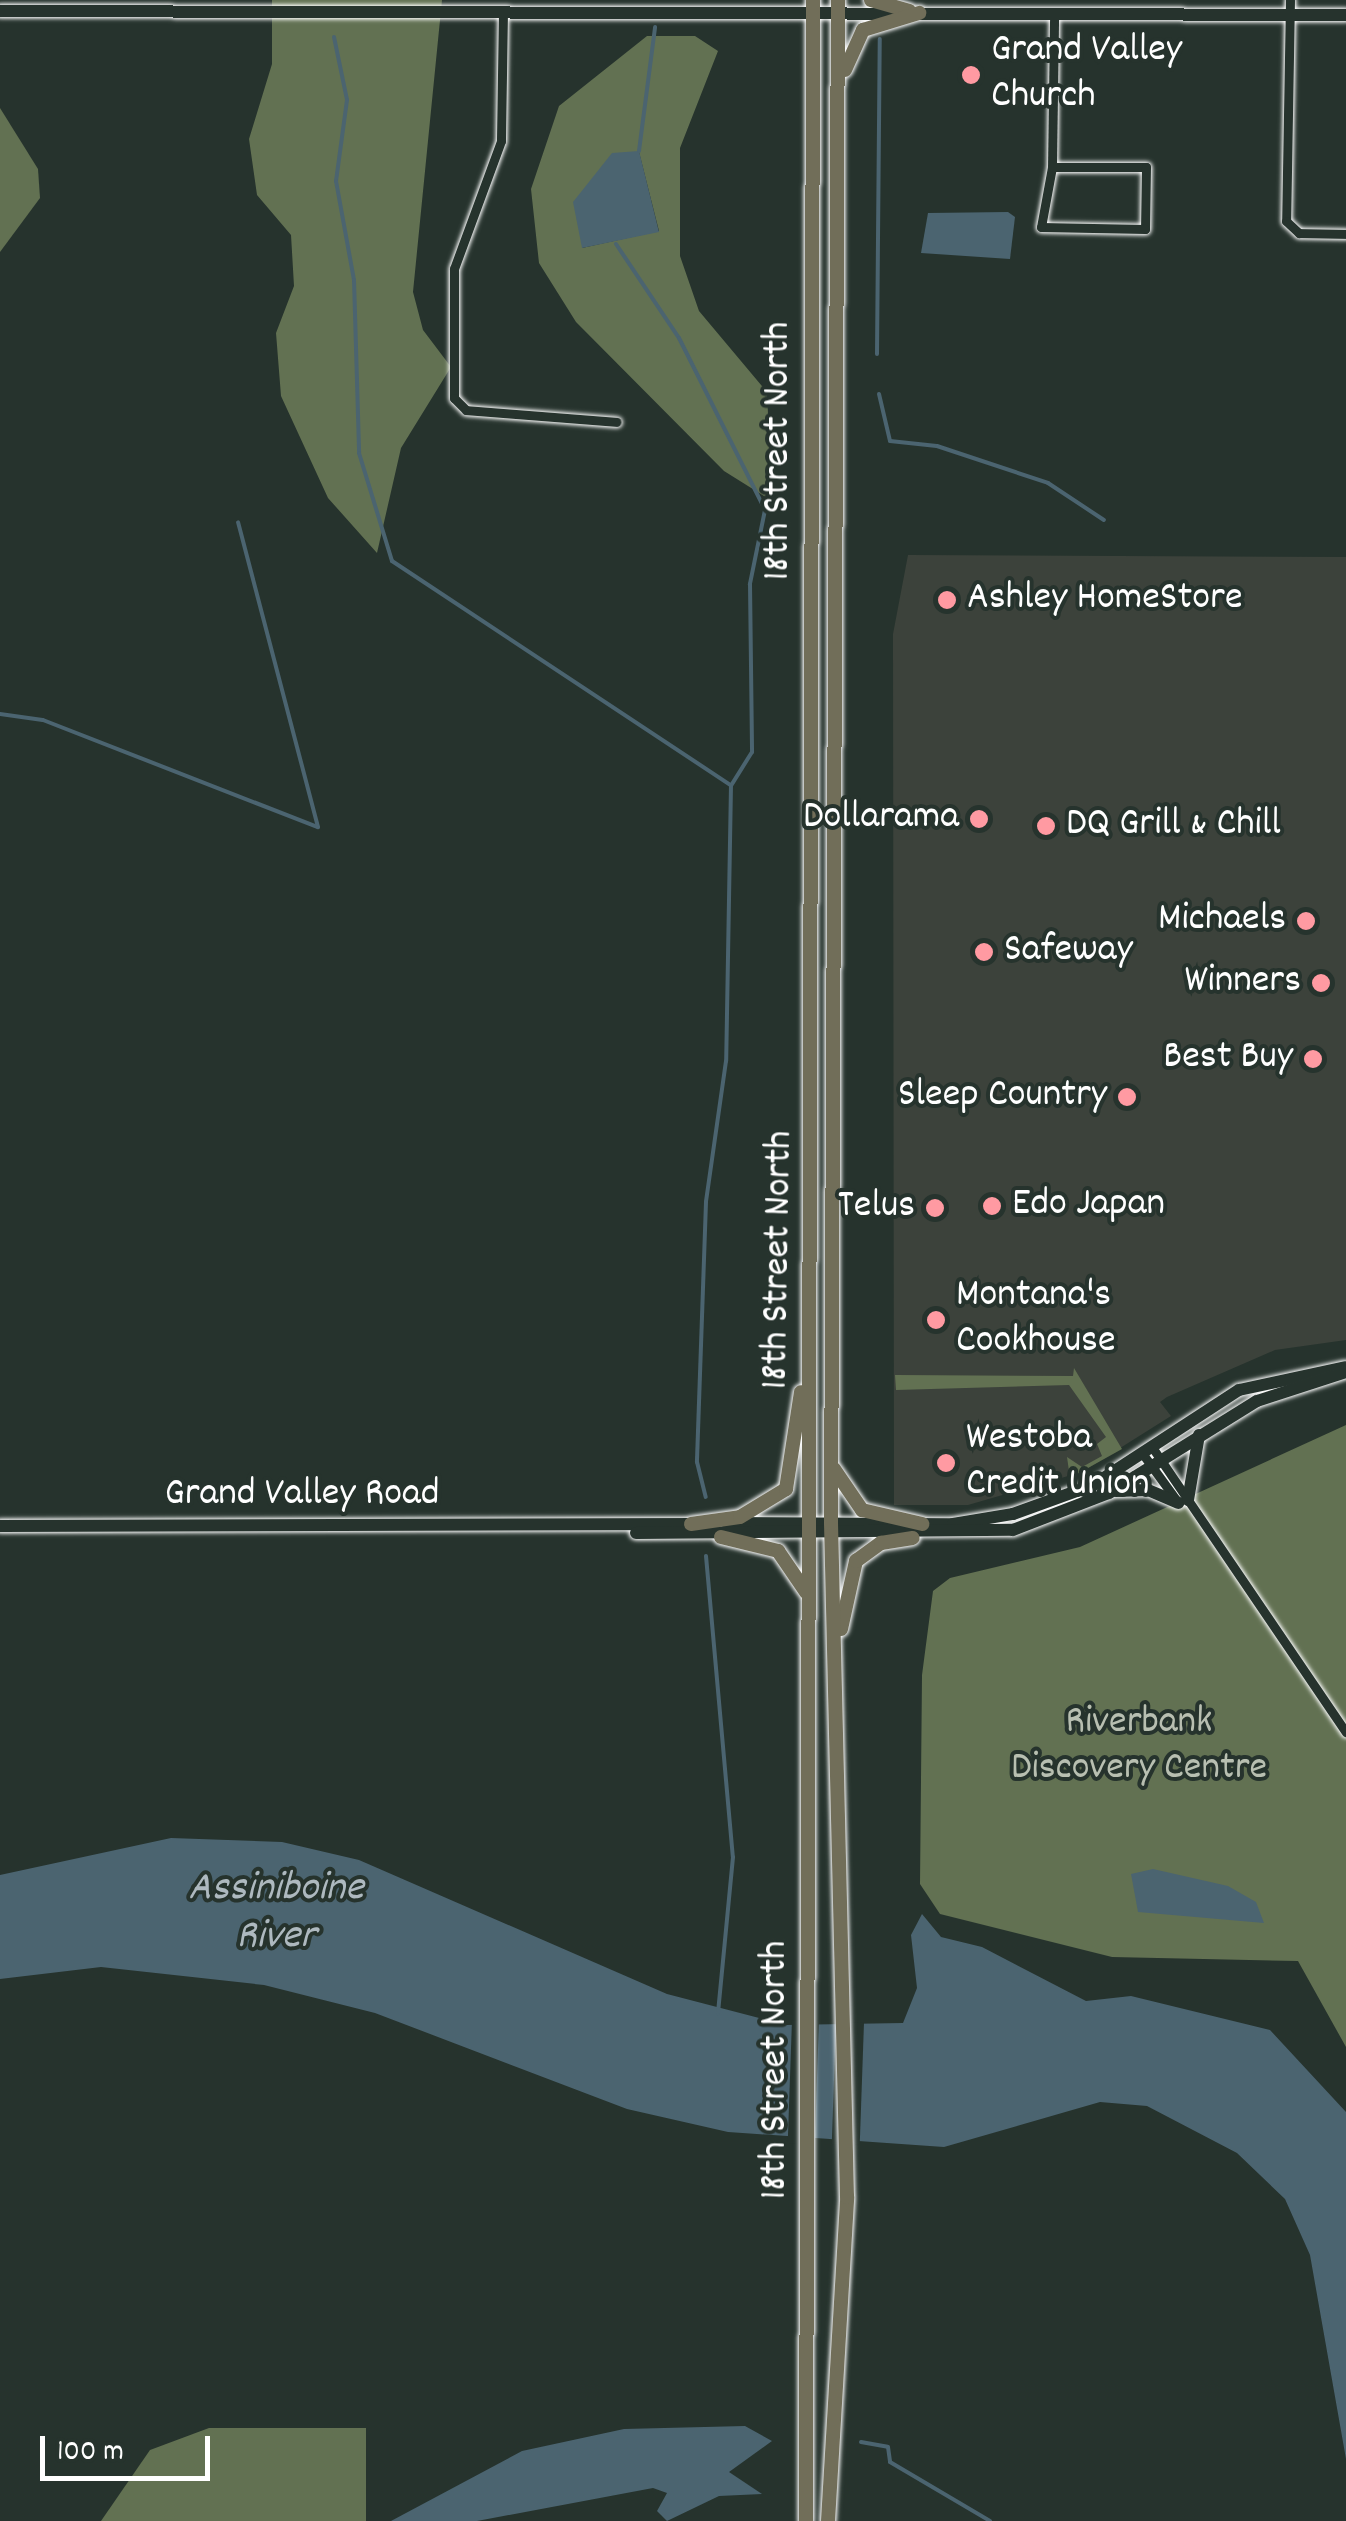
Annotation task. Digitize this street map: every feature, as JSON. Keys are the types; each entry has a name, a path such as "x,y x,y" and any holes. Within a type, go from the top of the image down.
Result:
{"main road":[{"path":"871,0 920,13"},
{"path":"0,11 67,6 365,4 503,11 838,6 920,13 1346,16"},
{"name":"18th Street North","path":"828,2521 847,2197 847,1967 833,1699 831,1531 830,734 840,359 838,6"},
{"name":"18th Street North","path":"806,2521 813,7"},
{"path":"839,107 863,30 920,13"},
{"path":"691,1524 740,1518 786,1489 799,1448 810,1286"},
{"path":"833,1699 849,1572 871,1548 914,1538 1013,1530 1109,1493 1268,1396 1346,1370"},
{"path":"831,1531 922,1524 1054,1503 1254,1384 1346,1370"},
{"path":"1109,1493 1148,1490 1183,1501 1188,1462 1200,1434"},
{"path":"831,1444 834,1473 855,1504 922,1524"},
{"name":"Grand Valley Road","path":"604,1530 691,1524 831,1531"},
{"name":"Grand Valley Road","path":"0,1526 604,1530 721,1537 811,1530"},
{"path":"831,1531 914,1538"},
{"path":"721,1537 787,1558 810,1624"}],"street":[{"path":"1290,0 1286,221 1299,233 1346,234"},
{"path":"503,11 501,141 454,269 454,398 466,410 617,422"},
{"path":"1052,168 1146,167 1145,229 1042,228 1052,168 1054,15"},
{"path":"811,112 839,107"},
{"path":"812,359 840,359"},
{"path":"1147,1450 1346,1732"}],"shaded area":[{"path":"908,555 1346,557 1346,1340 1275,1350 1167,1397 1160,1402 1171,1416 1082,1472 968,1505 894,1505 893,634"}],"green space":[{"path":"272,0 442,0 413,292 423,330 451,367 401,448 377,553 328,498 281,396 276,333 294,286 291,235 257,195 249,139 272,64"},
{"path":"647,36 695,36 718,51 680,148 680,256 699,311 767,392 772,501 724,471 576,322 539,263 531,189 559,106","holes":["639,152 659,231 582,248"]},
{"path":"0,108 38,169 40,198 0,252"},
{"path":"1074,1368 1122,1449 1070,1478 1067,1457 1082,1467 1102,1456 1097,1444 1106,1437 1069,1385 896,1390 895,1375 1073,1376"},
{"name":"Riverbank Discovery Centre","path":"1346,1425 1346,2047 1298,1961 1112,1957 940,1914 920,1884 922,1675 933,1591 950,1578 1080,1547"},
{"path":"209,2428 366,2428 366,2521 101,2521 150,2450"}],"water":[{"path":"639,151 659,232 582,248 573,202 612,153"},
{"path":"1008,212 1015,217 1010,259 921,253 928,213"},
{"name":"Assiniboine River","path":"171,1838 282,1842 359,1860 667,1994 786,2025 903,2023 917,1988 911,1935 922,1914 941,1937 982,1947 1086,2001 1131,1996 1270,2030 1346,2112 1346,2459 1310,2255 1285,2199 1237,2153 1147,2106 1100,2102 944,2147 728,2132 627,2109 375,2013 264,1985 101,1967 0,1979 0,1875"},
{"path":"1153,1869 1228,1886 1256,1902 1264,1923 1138,1912 1131,1874"},
{"path":"745,2426 772,2441 729,2472 762,2494 719,2496 667,2521 657,2511 667,2493 653,2488 477,2521 391,2521 522,2451 624,2429"}],"pier":[{"path":"792,2020 819,2021 815,2144 788,2143"},
{"path":"836,2022 864,2023 860,2145 832,2144"}],"waterway":[{"path":"639,151 655,27"},
{"path":"334,37 347,100 336,181 354,280 359,453 392,561 731,785"},
{"path":"877,354 880,39"},
{"path":"616,244 679,338 765,510 750,584 752,752 731,785 726,1061 706,1202 697,1462 706,1497"},
{"path":"879,394 890,441 937,446 1048,483 1104,520"},
{"path":"0,714 43,720 318,827 238,522"},
{"path":"706,1556 733,1857 718,2013"},
{"path":"861,2442 888,2447 890,2462 990,2521"}],"place":[{"name":"Grand Valley Church","path":"971,75"},
{"name":"Ashley HomeStore","path":"947,600"},
{"name":"Dollarama","path":"979,819"},
{"name":"DQ Grill & Chill","path":"1046,826"},
{"name":"Michaels","path":"1306,921"},
{"name":"Safeway","path":"984,952"},
{"name":"Winners","path":"1321,983"},
{"name":"Best Buy","path":"1313,1059"},
{"name":"Sleep Country","path":"1127,1097"},
{"name":"Edo Japan","path":"992,1206"},
{"name":"Telus","path":"935,1208"},
{"name":"Montana's Cookhouse","path":"936,1320"},
{"name":"Westoba Credit Union","path":"946,1463"}]}
